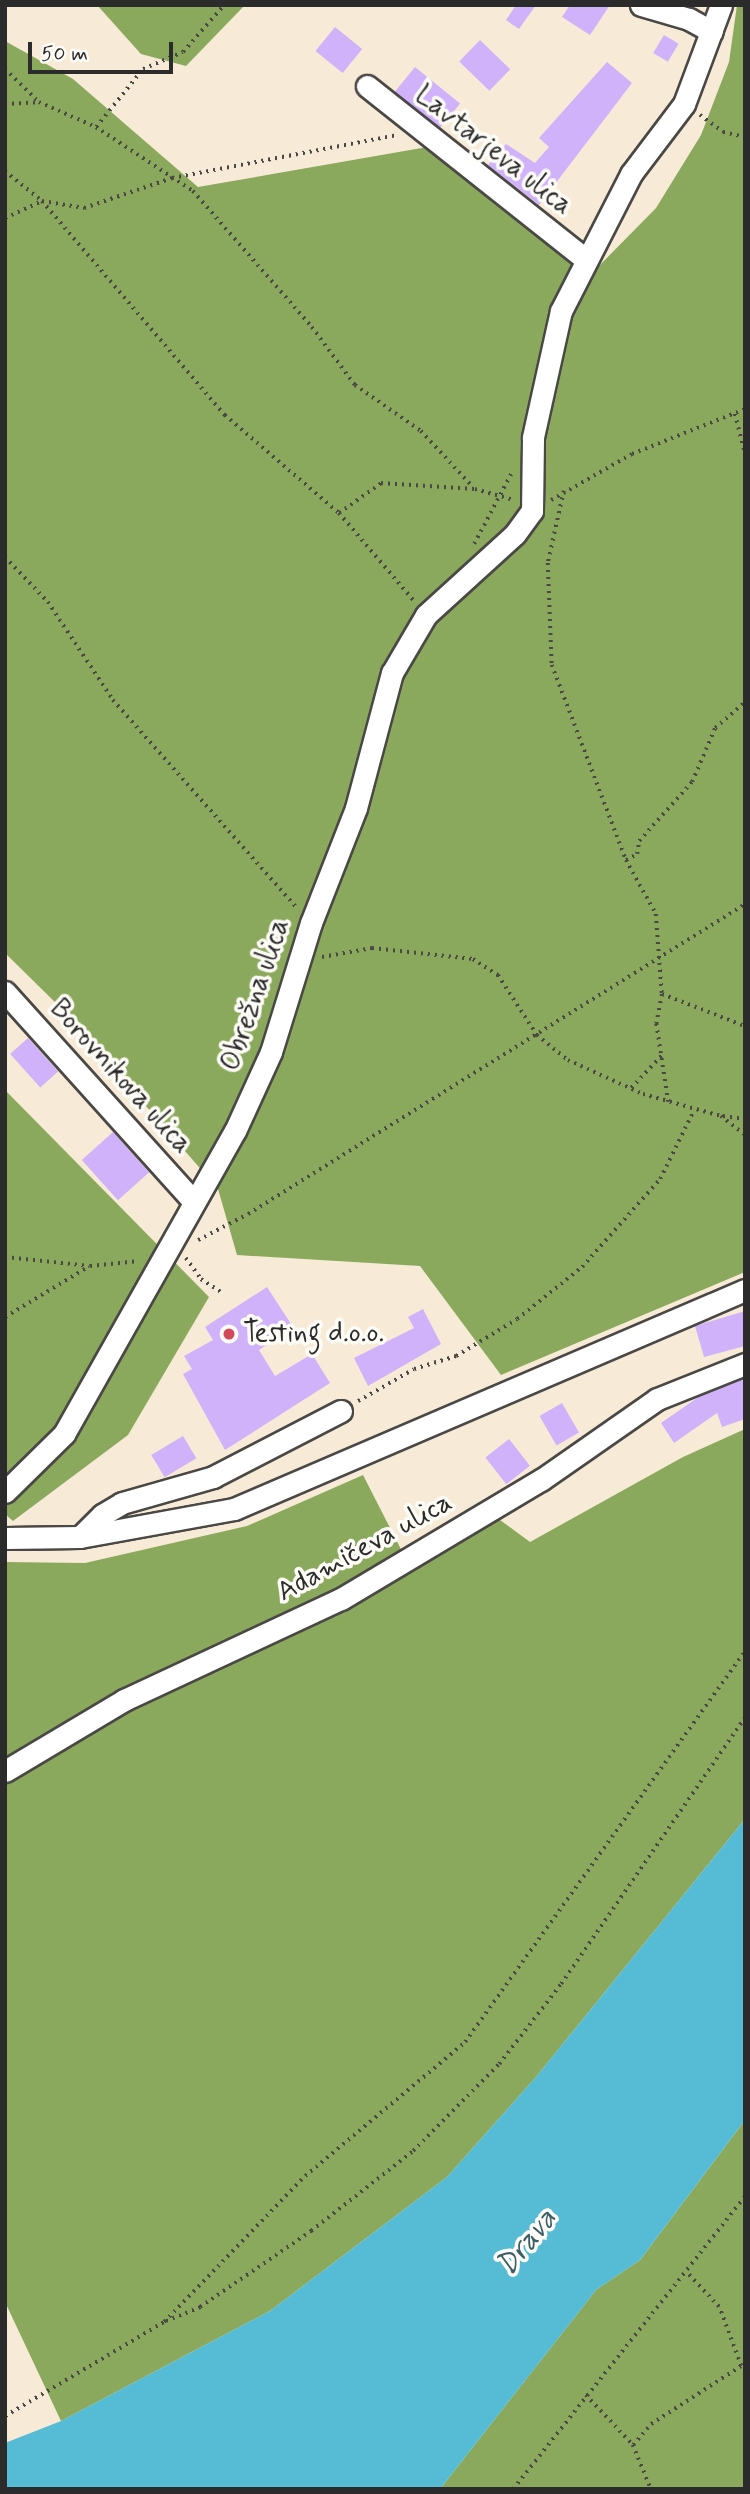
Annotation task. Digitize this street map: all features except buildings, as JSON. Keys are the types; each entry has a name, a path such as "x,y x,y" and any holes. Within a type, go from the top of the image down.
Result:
{"street":[{"path":"641,5 689,19 712,32"},
{"name":"Lavtarjeva ulica","path":"532,511 533,437 561,311 585,259 631,174 684,104 721,5"},
{"name":"Lavtarjeva ulica","path":"367,86 585,259"},
{"name":"Obrežna ulica","path":"5,1492 64,1434 170,1250 192,1200 235,1132 271,1052 311,923 356,808 392,673 426,615 515,534 532,511"},
{"name":"Borovnikova ulica","path":"5,992 192,1200"},
{"path":"5,1538 80,1537 234,1509 745,1290"},
{"name":"Adamičeva ulica","path":"5,1771 124,1700 341,1599 541,1480 657,1399 745,1364"},
{"path":"80,1537 102,1515 122,1503 213,1477 341,1411"}],"path":[{"path":"96,127 143,69 183,52 224,5"},
{"path":"5,69 39,102 96,127 134,148 193,191 312,327 355,385 421,431 475,489"},
{"path":"5,104 39,102"},
{"path":"684,104 723,132 745,137"},
{"path":"5,218 42,201 84,208 172,178 421,130"},
{"path":"5,171 42,201 225,415 339,513 426,615"},
{"path":"339,513 381,483 475,489 504,494 532,511 632,454 745,410"},
{"path":"735,414 745,453"},
{"path":"468,555 504,494 515,462"},
{"path":"564,491 548,563 552,665 626,860 656,914 662,994 656,1024 663,1054 668,1102"},
{"path":"5,557 48,602 113,701 311,923"},
{"path":"626,860 637,854 639,841 692,782 715,728 745,702"},
{"path":"5,1257 90,1266 170,1250 248,1214 745,904"},
{"path":"298,962 372,947 473,959 498,975 537,1035 568,1060 668,1102 721,1116 745,1119"},
{"path":"662,994 745,1026"},
{"path":"630,1088 663,1054"},
{"path":"341,1411 414,1369 456,1356 517,1319 582,1267 660,1179 695,1109"},
{"path":"721,1116 745,1135"},
{"path":"170,1250 201,1279 224,1294"},
{"path":"5,1318 90,1266"},
{"path":"164,2322 305,2176 466,2042 745,1651"},
{"path":"5,2416 164,2322 200,2307 311,2231 413,2151 499,2064 561,1984 745,1717"},
{"path":"513,2489 745,2196"},
{"path":"633,2445 651,2424 743,2365 719,2307 685,2272"},
{"path":"586,2395 633,2445 651,2489"}],"green space":[{"path":"97,5 245,5 186,66 141,54"},
{"path":"737,5 745,5 745,1272 501,1375 420,1266 237,1255 218,1189 60,1007 5,953 5,41 73,79 198,187 433,146 595,270 656,208 701,135 729,62"},
{"path":"5,1090 209,1297 128,1435 13,1521 5,1514"},
{"path":"745,1429 745,1819 536,2077 447,2177 270,2311 61,2421 5,2302 5,1562 85,1563 247,1526 363,1475 409,1565 496,1517 530,1542 683,1457"},
{"path":"745,2120 745,2489 440,2489 596,2290 640,2260"}],"water":[{"name":"Drava","path":"745,1819 745,2120 640,2260 596,2290 440,2489 5,2489 5,2443 61,2421 270,2311 447,2177 536,2077"}],"place":[{"name":"Testing d.o.o.","path":"229,1334"}]}
